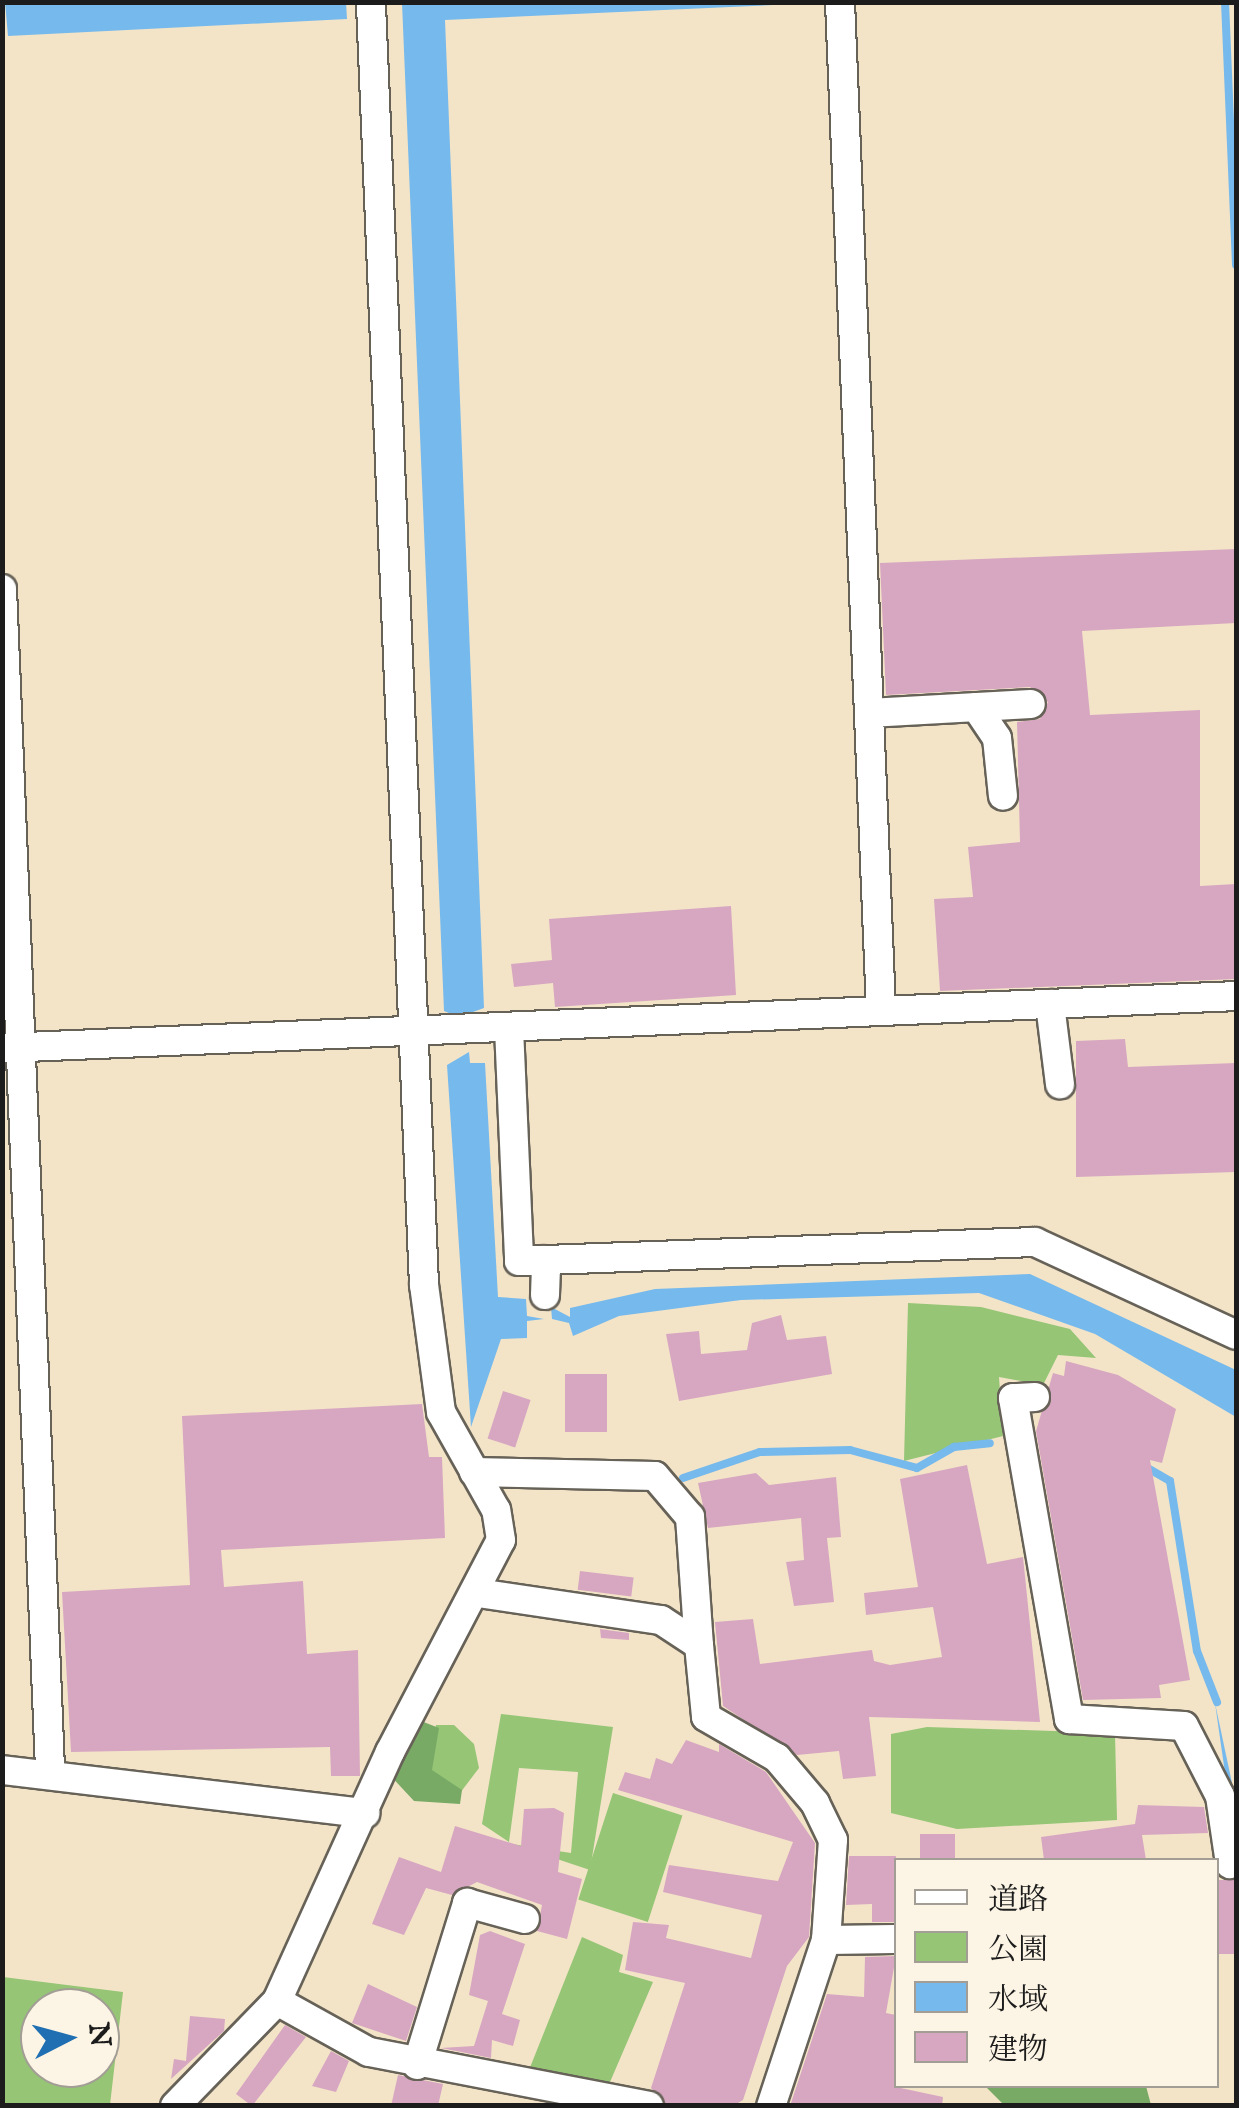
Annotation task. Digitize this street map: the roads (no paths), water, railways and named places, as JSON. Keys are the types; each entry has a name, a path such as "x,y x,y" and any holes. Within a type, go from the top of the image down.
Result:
{"street":[{"path":"175,2106 277,2001 365,1812 478,1593 500,1540 474,1472 441,1412 424,1285 372,2"},
{"path":"840,4 881,1011"},
{"path":"2,589 12,1048 50,1771"},
{"path":"869,713 1030,704"},
{"path":"976,707 996,738 1002,796"},
{"path":"12,1048 1236,996"},
{"path":"1050,1004 1060,1084"},
{"path":"509,1028 519,1262 1035,1242 1236,1334"},
{"path":"546,1260 546,1295"},
{"path":"1035,1397 1013,1398 1070,1719 1184,1726 1220,1796 1228,1864"},
{"path":"474,1472 654,1476 690,1517 706,1717 777,1758 833,1840 826,1940 772,2106"},
{"path":"478,1593 661,1620 699,1645"},
{"path":"2,1770 50,1771 365,1812"},
{"path":"418,2065 467,1903 525,1918"},
{"path":"826,1940 894,1939"},
{"path":"277,2001 369,2052 538,2094 648,2106"}],"water":[{"path":"5,2 346,2 347,19 8,36"},
{"path":"402,3 817,3 445,20 484,1008 459,1017 444,1011"},
{"path":"469,1052 470,1063 485,1063 498,1297 526,1299 527,1316 544,1319 527,1321 527,1338 501,1339 471,1427 447,1065"},
{"path":"1030,1274 1236,1370 1236,1417 1095,1334 979,1293 741,1300 619,1316 573,1336 569,1323 552,1319 551,1307 570,1317 570,1308 655,1289"},
{"path":"1215,1703 1232,1783 1227,1787"}],"waterway":[{"path":"1225,2 1236,265"},
{"path":"683,1478 760,1452 850,1450 917,1468 954,1447 990,1443"},
{"path":"1144,1466 1170,1481 1197,1651 1217,1702"}]}
